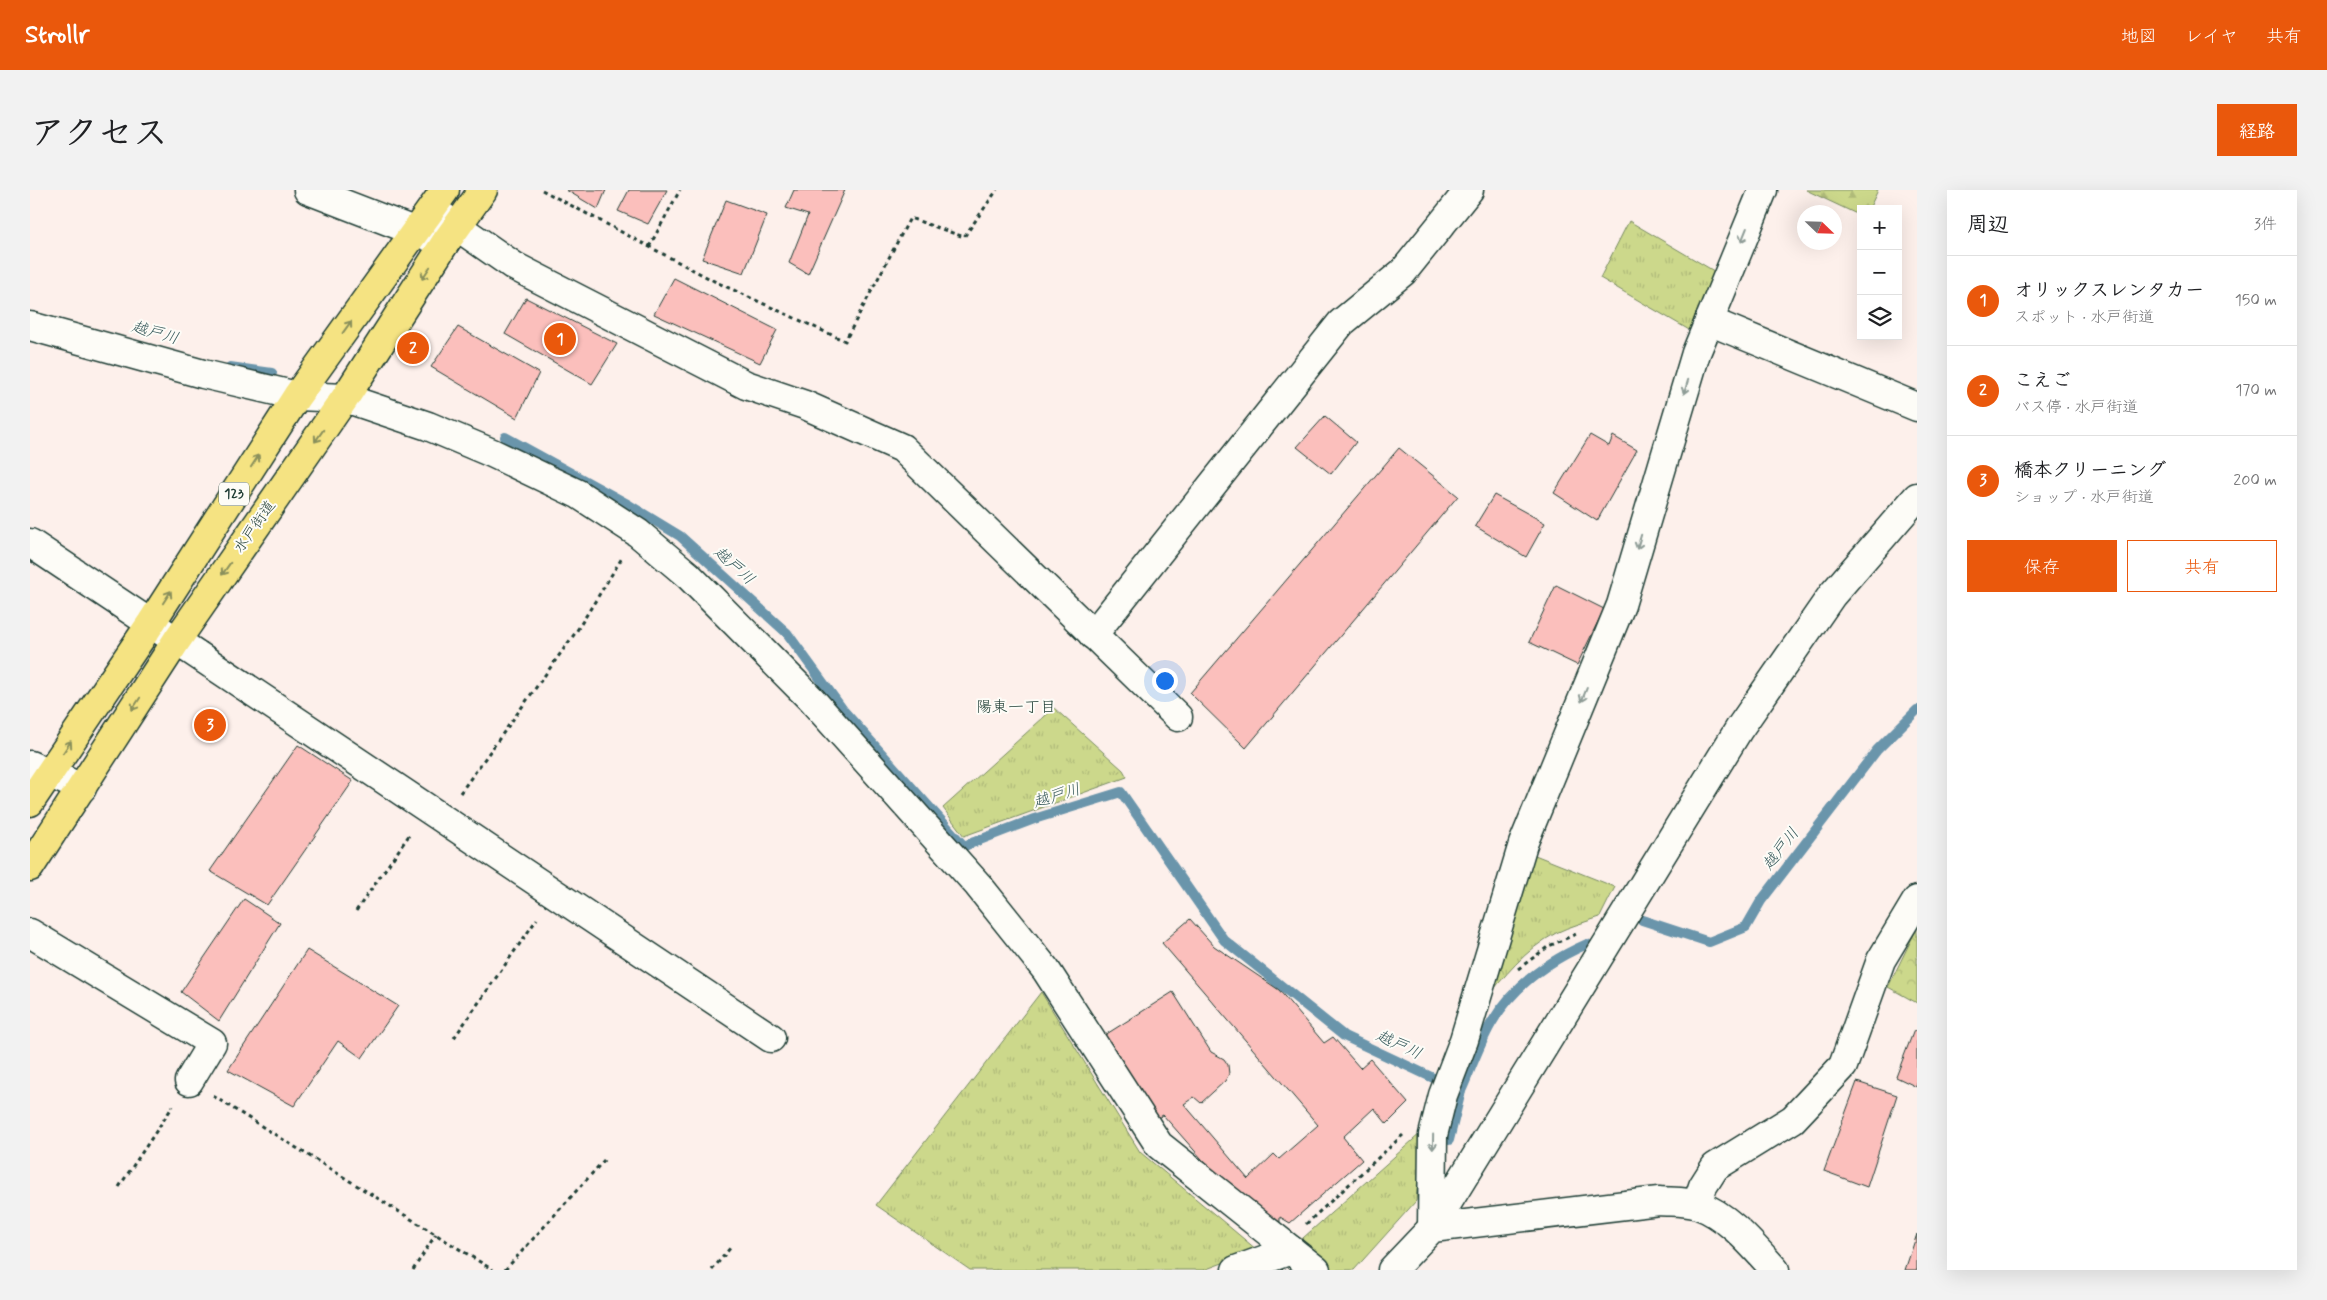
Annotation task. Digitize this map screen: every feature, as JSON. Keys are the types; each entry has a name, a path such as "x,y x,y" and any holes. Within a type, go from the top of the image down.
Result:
{"highway":[{"name":"水戸街道","path":"30,867 177,640 346,397 451,235 484,190"},
{"name":"123","path":"30,802 39,769 150,623 297,396 438,199"}],"street":[{"path":"308,190 415,232 451,235 746,385 805,405 902,448 1178,716"},
{"path":"1094,634 1341,323 1404,272 1469,190"},
{"path":"1432,1228 1433,1136 1439,1106 1457,1057 1523,844 1621,605 1696,353 1763,190"},
{"path":"438,199 451,235"},
{"path":"1709,321 1917,407"},
{"path":"30,326 203,374 297,396 346,397 428,426 492,453 578,494 638,533 689,576 811,699 978,885 1046,970 1159,1145 1316,1270"},
{"path":"1392,1270 1432,1228 1739,729 1832,596 1917,497"},
{"path":"30,543 771,1038"},
{"path":"39,769 82,788"},
{"path":"1697,1204 1703,1186 1715,1168 1793,1119 1843,1066 1881,960 1917,900"},
{"path":"30,933 212,1044 189,1081"},
{"path":"1432,1228 1659,1201 1697,1204 1723,1218 1775,1270"},
{"path":"1236,1270 1288,1247"}],"path":[{"path":"542,190 716,282 845,341 910,218 964,237 996,190"},
{"path":"649,247 680,190"},
{"path":"356,911 576,632 638,533"},
{"path":"454,1038 554,893"},
{"path":"1514,973 1549,946 1590,928 1624,917"},
{"path":"119,1187 189,1081 493,1270"},
{"path":"1288,1247 1424,1116 1439,1106"},
{"path":"505,1270 606,1158"},
{"path":"413,1270 436,1234"},
{"path":"712,1270 731,1247"}],"green space":[{"path":"1806,190 1878,190 1871,205 1857,205 1857,214 1842,207 1842,205 1838,205"},
{"path":"1629,221 1719,274 1691,331 1600,278"},
{"path":"1054,708 1123,770 1127,777 964,836 943,808"},
{"path":"1530,853 1615,887 1600,917 1556,933 1535,947 1507,974 1483,1003"},
{"path":"1917,928 1917,1003 1888,987"},
{"path":"1041,992 1140,1152 1257,1250 1204,1270 970,1270 876,1205"},
{"path":"1422,1132 1416,1201 1354,1270 1330,1270 1294,1246"}],"building":[{"path":"566,190 606,190 598,209"},
{"path":"629,190 667,190 648,224 618,211"},
{"path":"794,190 845,190 808,274 789,263 808,215 786,208"},
{"path":"726,200 767,215 744,273 702,259"},
{"path":"674,278 777,330 760,363 654,314"},
{"path":"526,298 617,344 592,384 505,334"},
{"path":"458,327 539,373 517,418 431,367"},
{"path":"1325,416 1356,442 1331,474 1297,447"},
{"path":"1590,435 1609,446 1613,436 1637,450 1597,521 1554,493"},
{"path":"1399,448 1458,496 1246,748 1190,693"},
{"path":"1494,495 1545,523 1526,557 1475,526"},
{"path":"1556,585 1604,609 1577,665 1529,642"},
{"path":"298,745 353,781 267,905 210,871"},
{"path":"244,899 280,923 219,1021 181,992"},
{"path":"1190,919 1214,946 1279,990 1324,1043 1333,1037 1360,1068 1370,1059 1408,1103 1387,1124 1374,1108 1343,1137 1362,1160 1290,1223 1280,1217 1279,1270 1266,1270 1268,1216 1224,1184 1163,1115 1156,1119 1105,1035 1173,992 1211,1052 1224,1059 1228,1065 1229,1074 1225,1081 1201,1103 1194,1097 1184,1104 1248,1179 1274,1154 1279,1159 1318,1125 1162,943"},
{"path":"307,950 398,1006 362,1058 338,1041 294,1106 228,1070"},
{"path":"1914,1030 1917,1031 1917,1087 1896,1077"},
{"path":"1857,1082 1897,1095 1867,1187 1824,1171"},
{"path":"1917,1234 1917,1270 1905,1270"}],"waterway":[{"name":"越戸川","path":"230,367 272,373"},
{"name":"越戸川","path":"505,437 629,505 680,536 787,633 843,710 964,846 1034,819 1121,792 1224,940 1344,1036 1461,1091 1491,1024 1510,998 1521,986 1545,967 1587,944"},
{"name":"越戸川","path":"1642,920 1709,942 1746,927 1761,901 1877,750 1917,710"},
{"path":"1449,1140 1461,1091"}],"place":[{"name":"オリックスレンタカー","path":"560,339"},
{"name":"こえご","path":"413,348"},
{"name":"橋本クリーニング","path":"210,725"}],"district":[{"name":"陽東一丁目","path":"1016,707"}]}
